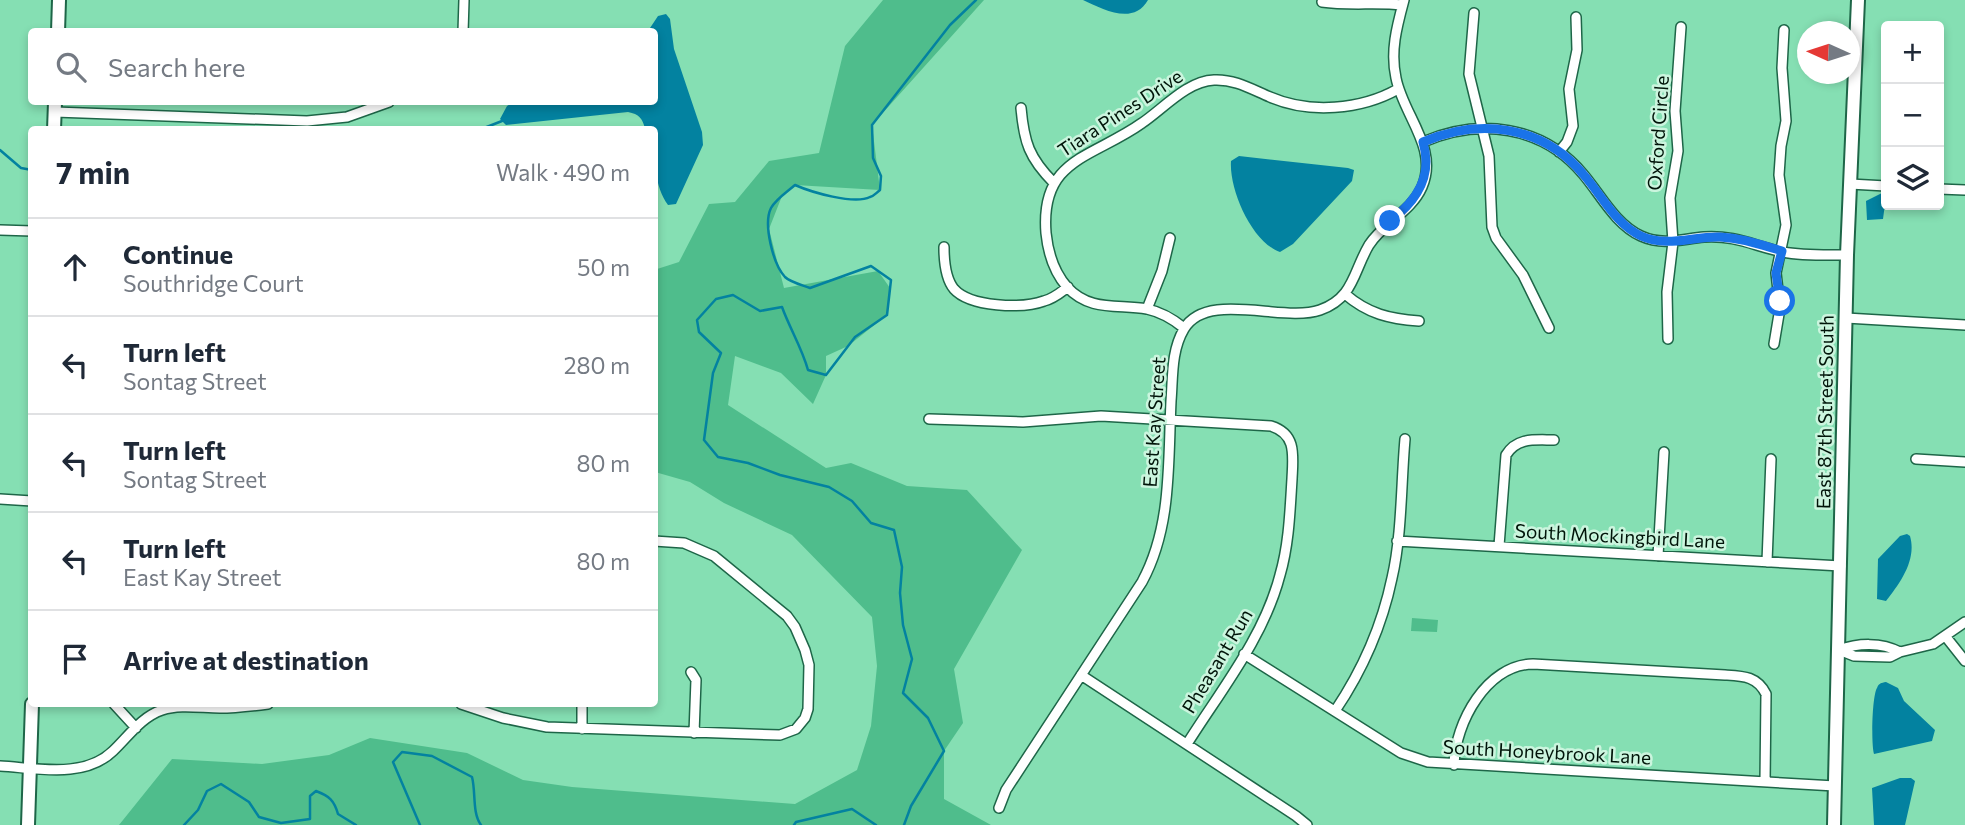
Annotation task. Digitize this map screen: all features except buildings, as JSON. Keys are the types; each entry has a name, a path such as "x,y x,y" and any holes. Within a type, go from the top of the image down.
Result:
{"street":[{"path":"58,28 59,0"},
{"path":"463,28 464,0"},
{"name":"East 87th Street South","path":"1834,825 1847,255 1858,0"},
{"path":"1184,328 1199,316 1217,310 1310,313 1329,306 1352,285 1370,244 1390,221 1410,205 1422,187 1427,167 1423,142 1403,105 1395,74 1394,44 1403,3 1340,5 1322,2"},
{"path":"1474,13 1469,74 1489,156 1492,227 1496,238 1523,275 1549,328"},
{"path":"1559,152 1567,142 1573,126 1569,89 1577,50 1576,17"},
{"name":"Oxford Circle","path":"1668,339 1667,292 1672,242 1671,198 1678,151 1675,111 1681,27"},
{"path":"1774,344 1780,308 1776,273 1786,225 1779,175 1786,121 1782,68 1784,30"},
{"name":"Tiara Pines Drive","path":"1184,328 1164,314 1147,309 1099,306 1079,297 1068,287 1055,268 1047,243 1046,215 1059,174 1073,162 1140,124 1191,87 1204,82 1213,80 1237,83 1271,97 1298,104 1346,108 1373,102 1398,89"},
{"path":"54,126 55,107 307,121 347,117 381,105"},
{"path":"1021,107 1024,140 1040,169 1054,183"},
{"path":"1423,142 1453,131 1483,127 1529,135 1559,152 1583,173 1621,222 1630,230 1651,240 1672,242 1705,237 1729,238 1752,241 1782,251 1847,255"},
{"path":"1850,184 1881,186"},
{"path":"1944,189 1965,190"},
{"path":"0,230 28,232"},
{"path":"1147,309 1162,271 1170,238"},
{"path":"944,247 944,264 950,283 961,296 971,301 1032,304 1051,299 1068,287"},
{"path":"1345,294 1373,314 1419,321"},
{"path":"1846,318 1965,325"},
{"name":"East Kay Street","path":"999,808 1006,790 1142,582 1156,553 1166,506 1173,361 1184,328"},
{"path":"929,418 1024,422 1101,416 1170,419"},
{"name":"Pheasant Run","path":"1170,419 1271,426 1284,432 1292,443 1293,451 1285,554 1267,612 1187,744"},
{"path":"1335,711 1359,671 1379,624 1392,578 1405,439"},
{"path":"1499,547 1506,456 1512,447 1523,441 1554,440"},
{"path":"1658,556 1664,452"},
{"path":"1916,458 1965,462"},
{"path":"1767,562 1772,459"},
{"path":"0,499 28,500"},
{"path":"478,707 530,724 582,729 780,735 796,729 808,709 809,665 802,640 787,616 706,550 684,543 658,541"},
{"name":"South Mockingbird Lane","path":"1396,541 1841,566"},
{"path":"1839,650 1855,644 1891,647 1900,652 1922,649 1946,637 1965,622"},
{"path":"1946,637 1965,661"},
{"name":"South Honeybrook Lane","path":"1244,653 1401,753 1428,762 1835,786"},
{"path":"1454,765 1456,743 1463,722 1489,684 1511,668 1534,664 1753,678 1766,694 1765,782"},
{"path":"691,672 696,680 694,733"},
{"path":"1081,675 1307,825"},
{"path":"28,825 32,707"},
{"path":"117,707 135,728"},
{"path":"0,766 69,769 91,765 111,753 151,715 170,708 234,707"},
{"path":"582,707 582,729"}],"green space":[{"path":"883,0 984,0 872,125 880,190 795,185 782,196 769,229 784,288 878,271 890,288 887,315 848,346 826,356 826,375 813,404 781,373 735,356 728,405 826,468 851,463 907,486 967,490 1022,550 954,669 963,723 944,751 944,799 991,825 119,825 172,759 262,764 329,755 370,738 467,753 523,780 572,787 795,804 857,770 871,726 877,666 872,617 792,535 724,503 690,482 658,473 658,269 679,262 709,204 735,202 769,161 819,153 845,46"},
{"path":"1412,618 1438,620 1437,632 1411,631"}],"water":[{"path":"1083,0 1148,0 1142,8 1126,14 1108,11"},
{"path":"666,14 670,19 674,49 702,132 703,145 676,204 668,205 658,183 658,126 644,126 635,114 628,112 506,125 500,119 509,105 658,105 658,28 650,28 658,16"},
{"path":"1239,156 1354,170 1352,181 1293,244 1280,252 1260,238 1238,200 1231,173 1231,161"},
{"path":"1881,194 1883,219 1867,220 1866,201"},
{"path":"1907,534 1912,545 1906,571 1886,601 1877,599 1878,559 1900,536"},
{"path":"1886,682 1898,688 1904,701 1935,730 1932,741 1874,754 1872,731 1875,693 1881,683"},
{"path":"1900,778 1911,778 1915,781 1905,825 1874,825 1872,788"}],"waterway":[{"path":"904,825 911,806 944,751 928,718 903,693 912,659 903,625 900,593 902,567 894,530 871,523 852,501 829,487 718,457 704,440 713,373 721,353 699,332 697,320 716,299 733,295 760,311 782,307 808,370 826,375 855,337 887,315 891,280 871,266 810,288 785,277 770,244 769,215 776,202 795,185 843,199 863,199 880,190 881,176 873,158 872,125 950,25 976,0"},
{"path":"489,126 502,121"},
{"path":"0,150 21,168 28,169"},
{"path":"420,825 393,762 402,752 432,756 472,777 476,815 481,825"},
{"path":"184,825 198,810 207,791 221,784 249,802 259,817 281,823 310,819 310,796 316,791 330,799 338,814 356,825"},
{"path":"794,825 796,822 852,809 876,825"}],"route":[{"path":"1390,221 1410,205 1422,187 1427,167 1423,142 1468,128 1513,130 1545,143 1571,161 1621,222 1640,236 1667,242 1720,237 1752,241 1782,251 1776,273 1780,301"}]}
